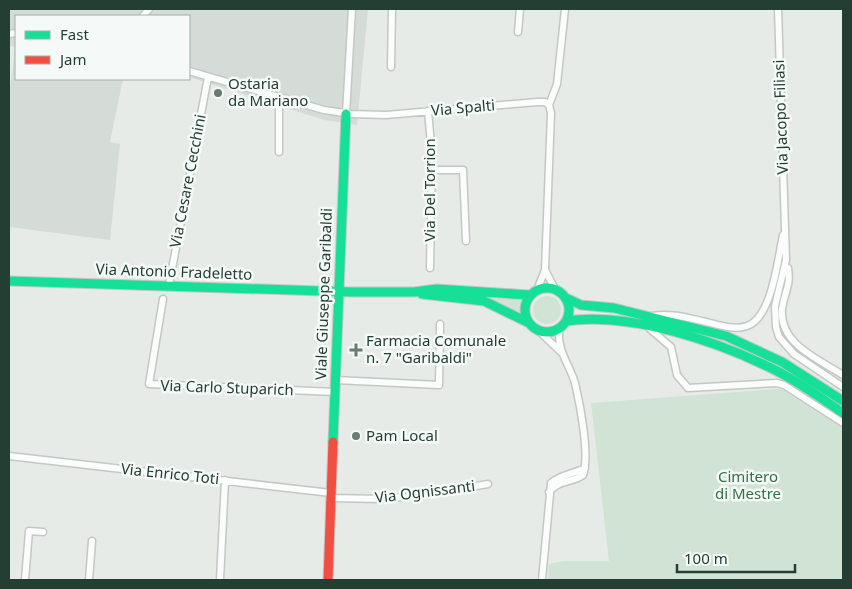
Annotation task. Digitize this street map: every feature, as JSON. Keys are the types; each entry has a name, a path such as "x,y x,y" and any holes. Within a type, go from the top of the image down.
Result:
{"main road":[{"name":"Viale Giuseppe Garibaldi","path":"328,580 346,114"},
{"name":"Via Antonio Fradeletto","path":"9,281 414,292"},
{"path":"414,292 438,289 533,293 543,288 555,289 566,298 582,305 614,308 652,316 714,332 752,346 794,369 842,400"},
{"path":"414,292 484,301 527,322 539,331 553,332 563,325 586,317 622,321 716,346 777,371 840,411"},
{"path":"527,322 524,308 533,293"},
{"path":"563,325 569,310 566,298"}],"street":[{"name":"Viale Giuseppe Garibaldi","path":"346,114 352,9"},
{"path":"391,67 392,9"},
{"path":"518,32 520,9"},
{"path":"533,293 545,270 551,113 549,106 557,84 566,9"},
{"name":"Via Jacopo Filiasi","path":"778,9 785,224"},
{"name":"Via Spalti","path":"190,71 279,98 346,114 386,115 537,102 545,102 549,106"},
{"name":"Via Cesare Cecchini","path":"169,285 208,77"},
{"path":"279,98 279,152"},
{"name":"Via Del Torrion","path":"428,111 432,170 430,268"},
{"path":"432,170 463,170 466,241"},
{"path":"785,224 788,290 782,311 785,330 797,346 843,375"},
{"path":"652,316 675,315 732,327 748,326 754,322 763,310 774,281 785,224"},
{"path":"786,260 774,306 775,322 779,337 794,354 843,387"},
{"path":"545,270 555,289"},
{"name":"Via Carlo Stuparich","path":"163,299 150,384 335,392"},
{"path":"335,380 439,385 440,324"},
{"path":"542,580 551,483 558,477 585,468 586,452 575,384 558,338 563,325"},
{"path":"649,328 671,346 677,375 688,388 776,384 784,386 843,423"},
{"path":"539,331 562,353"},
{"name":"Via Enrico Toti","path":"9,456 225,480 331,495"},
{"path":"220,580 225,480"},
{"name":"Via Ognissanti","path":"331,495 380,499 424,495 488,484"},
{"path":"25,580 28,531 43,532"},
{"path":"89,580 92,541"}],"shaded area":[{"path":"9,9 368,9 357,125 324,120 190,77 190,15 15,15 15,47 9,46"},
{"path":"15,47 15,80 123,80 110,142 120,144 110,240 9,227 9,98"}],"green space":[{"path":"547,296 557,300 561,310 557,320 547,324 537,320 533,310 537,300"},
{"path":"487,298 523,299 520,304 520,312"},
{"name":"Cimitero di Mestre","path":"781,389 843,428 843,580 548,580 549,564 563,561 609,561 591,403"}],"tram line":[{"path":"9,9 9,15"}],"traffic: fast":[{"path":"333,442 346,114"},
{"path":"9,281 352,292 414,292 437,289 529,295"},
{"path":"551,288 563,294 568,301 569,310 568,319 563,326 556,331 543,332 535,329 528,322 525,306 528,298 535,291 551,288"},
{"path":"422,294 484,301 527,322"},
{"path":"566,298 581,305 614,308 726,336 782,362 843,401"},
{"path":"566,321 591,319 618,321 673,331 701,339 775,370 843,413"}],"traffic: jam":[{"path":"328,580 333,442"}],"place":[{"name":"Ostaria da Mariano","path":"218,93"},
{"name":"Farmacia Comunale n. 7 \"Garibaldi\"","path":"356,350"},
{"name":"Pam Local","path":"356,436"}]}
